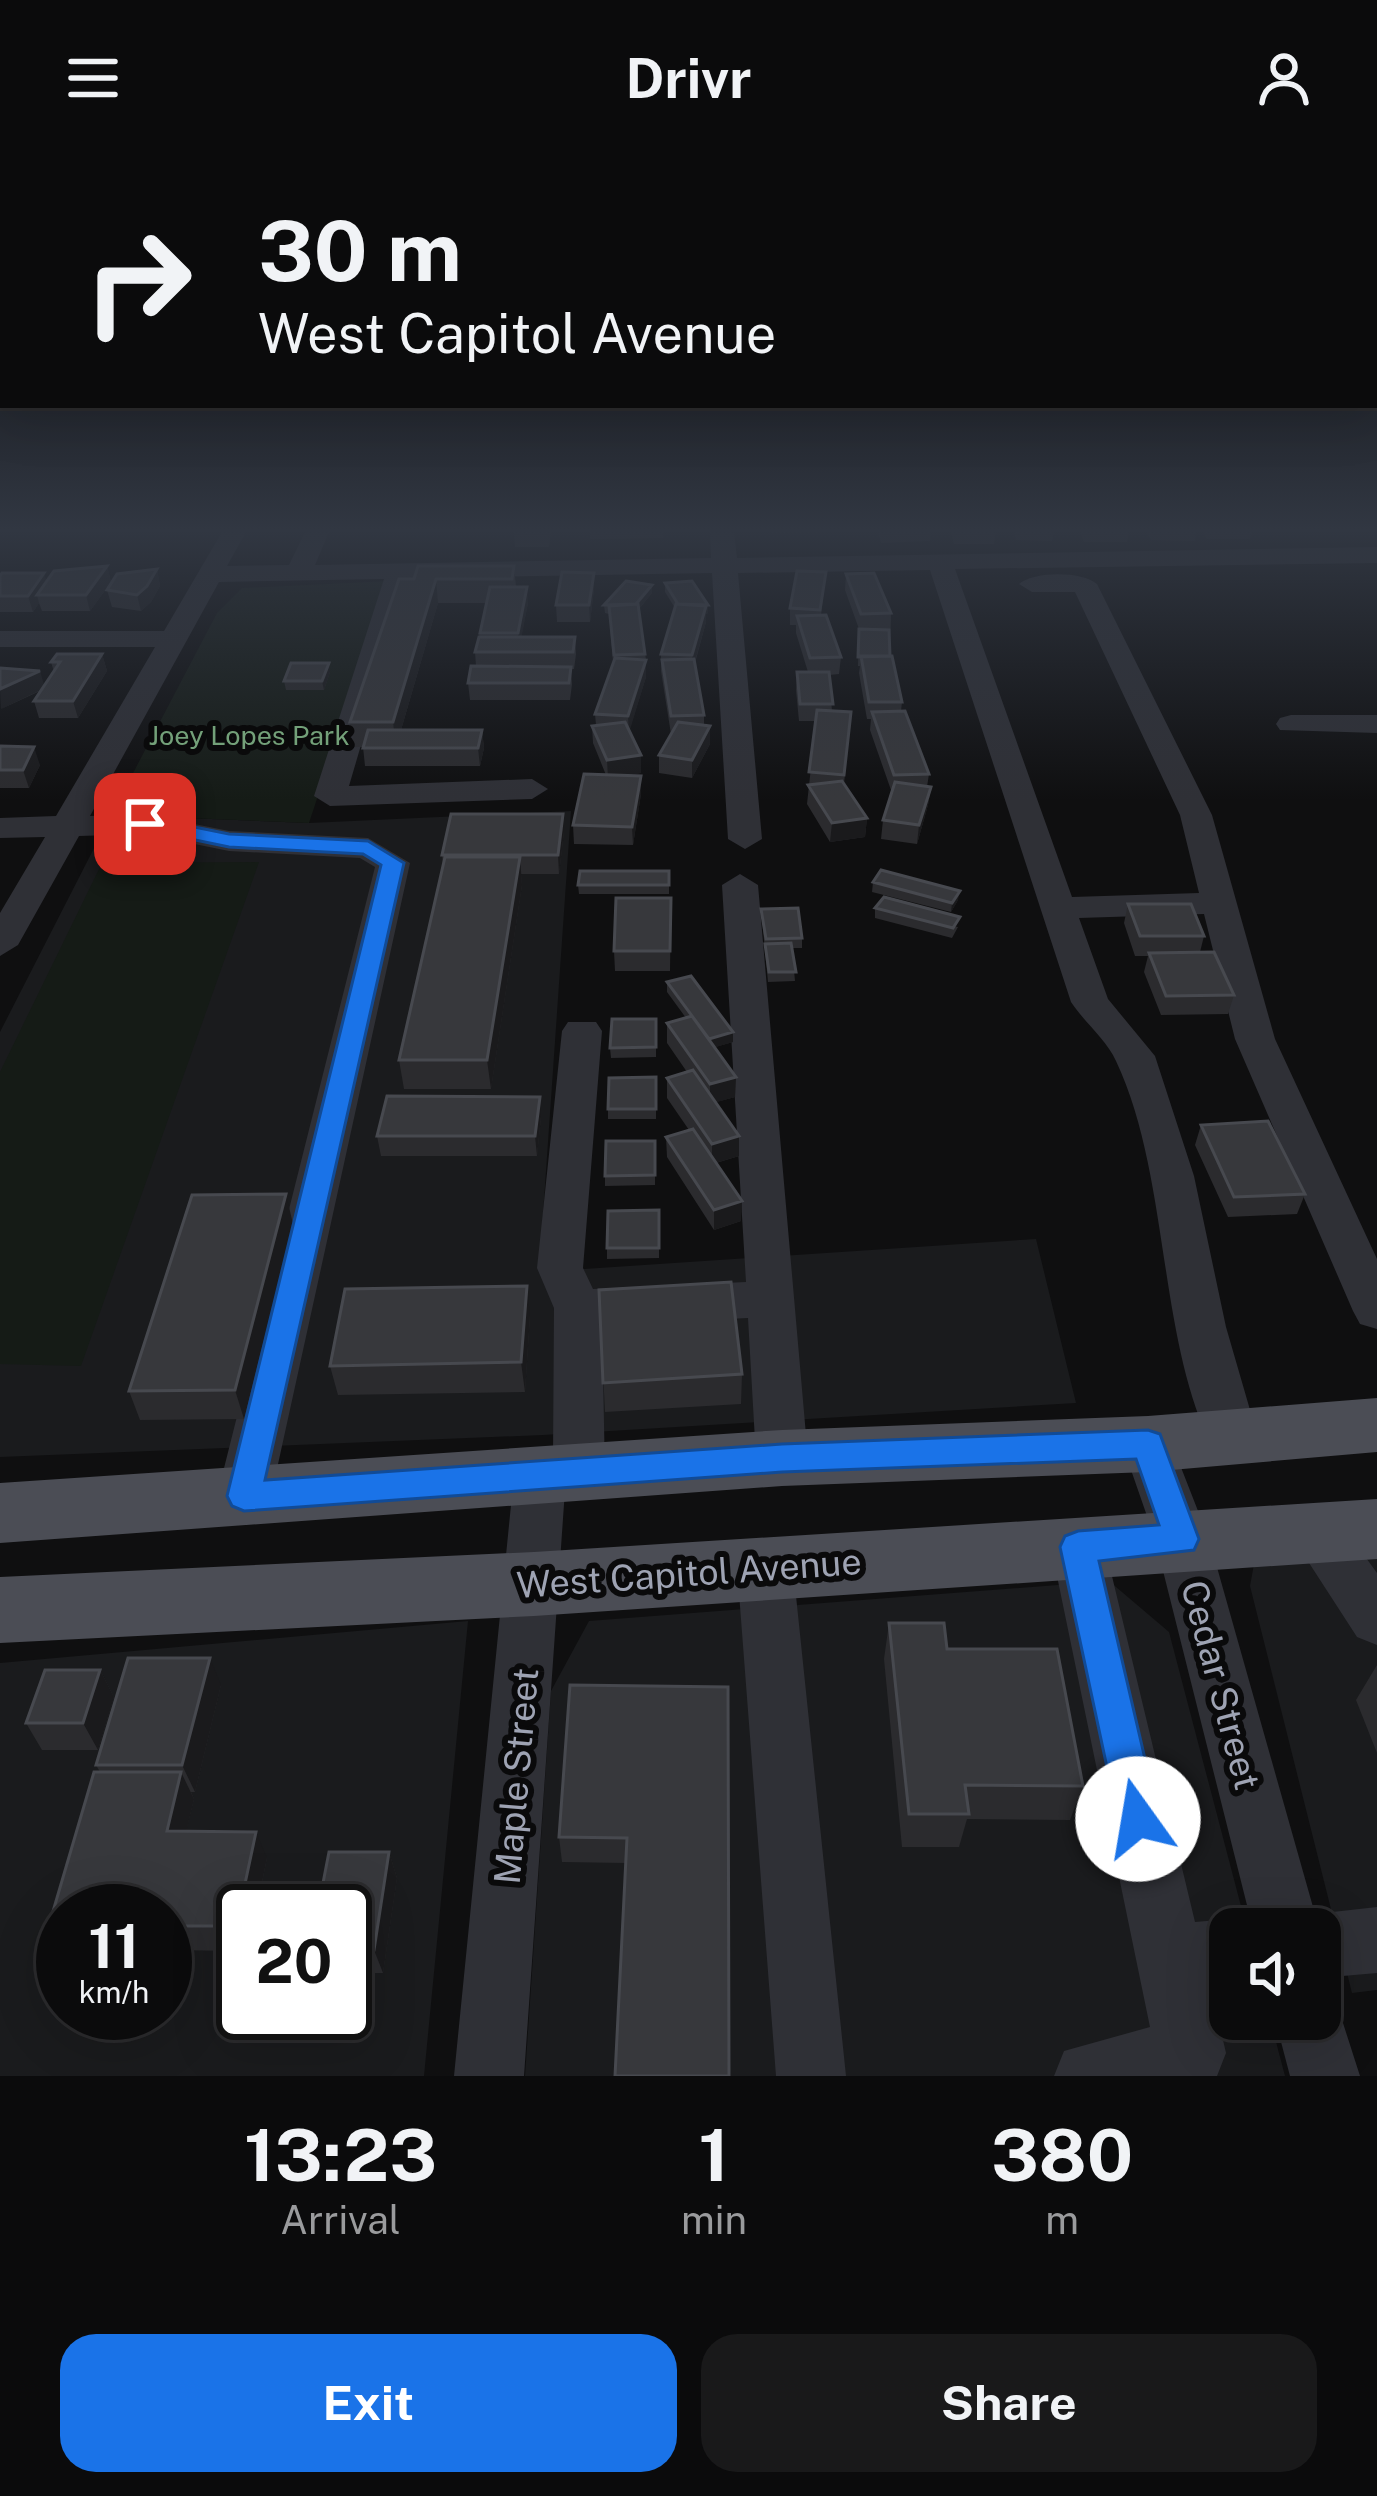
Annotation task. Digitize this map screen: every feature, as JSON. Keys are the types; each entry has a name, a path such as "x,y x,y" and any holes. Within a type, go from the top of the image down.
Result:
{"main road":[{"path":"0,1513 782,1458 1148,1444 1377,1425"},
{"name":"West Capitol Avenue","path":"0,1610 534,1584 1347,1530"}],"street":[{"path":"0,945 184,622"},
{"path":"384,622 330,796 532,789"},
{"path":"728,622 745,839"},
{"path":"961,622 1090,1002 1135,1056 1172,1176 1231,1435"},
{"path":"1102,622 1196,815 1255,1039 1377,1311"},
{"path":"0,639 173,640"},
{"path":"1291,724 1377,724"},
{"path":"0,828 145,824 229,841 368,848 393,863 244,1496"},
{"path":"740,885 782,1458"},
{"path":"1058,908 1221,903"},
{"name":"Maple Street","path":"489,2076 534,1584 560,1474 578,1309 560,1268 582,1031"},
{"path":"578,1309 771,1299"},
{"name":"Cedar Street","path":"1148,1444 1182,1539 1280,1908"},
{"path":"1347,1530 1377,1619"},
{"path":"1078,1547 1200,1955 1190,2053 1090,2076"},
{"path":"765,1568 811,2076"},
{"path":"1341,1943 1377,1940"},
{"path":"1316,2040 1325,2076"}],"shaded area":[{"path":"571,811 539,1272 1036,1239 1076,1403 543,1435 0,1457 0,1032 111,815 309,823"},
{"path":"1377,1557 1377,1990 1352,1993 1341,1949 1341,1908 1331,1908 1250,1586 1254,1564"},
{"path":"1109,1581 1169,1632 1241,1908 1209,1908 1209,2040 1276,2040 1285,2076 525,2076 551,1691 589,1621"},
{"path":"468,1621 424,2076 0,2076 0,1663"}],"green space":[{"name":"Joey Lopes Park","path":"212,622 376,622 309,823 111,815"},
{"path":"259,862 81,1366 0,1364 0,1072 102,863"}],"building":[{"path":"384,622 423,622 393,722 350,722"},
{"path":"482,622 520,622 518,633 480,633"},
{"path":"611,622 640,622 645,654 614,655"},
{"path":"671,622 702,622 692,655 661,654"},
{"path":"799,622 828,622 841,657 810,658"},
{"path":"859,629 889,630 890,656 858,657"},
{"path":"479,637 575,637 573,652 475,652"},
{"path":"57,654 102,654 73,701 34,701 60,662 51,662"},
{"path":"861,656 892,656 902,702 869,702"},
{"path":"615,658 646,660 628,716 595,714"},
{"path":"694,659 704,715 671,716 662,660"},
{"path":"291,663 329,663 322,681 284,681"},
{"path":"471,666 571,667 569,683 468,683"},
{"path":"0,668 40,671 0,689"},
{"path":"797,672 829,672 833,704 800,704"},
{"path":"817,710 851,712 844,775 809,772"},
{"path":"905,711 929,774 894,775 872,712"},
{"path":"625,722 641,755 607,760 592,726"},
{"path":"678,722 710,726 692,760 659,755"},
{"path":"368,730 482,730 478,748 363,748"},
{"path":"0,746 34,747 23,770 0,770"},
{"path":"584,774 641,776 632,827 573,825"},
{"path":"842,781 867,818 832,823 808,785"},
{"path":"895,782 931,787 919,825 883,820"},
{"path":"451,814 563,814 558,855 442,855"},
{"path":"445,857 520,857 487,1060 399,1060"},
{"path":"881,870 960,891 952,903 873,882"},
{"path":"580,871 669,871 669,885 578,885"},
{"path":"884,897 960,917 953,928 875,908"},
{"path":"616,898 671,898 670,951 614,951"},
{"path":"1128,904 1191,904 1204,936 1140,936"},
{"path":"798,908 802,938 766,939 761,909"},
{"path":"791,943 796,972 769,972 765,944"},
{"path":"1214,952 1234,995 1166,996 1149,953"},
{"path":"691,976 733,1032 709,1039 667,982"},
{"path":"692,1016 736,1077 710,1084 667,1023"},
{"path":"612,1019 656,1019 656,1047 610,1048"},
{"path":"693,1070 739,1136 712,1144 667,1078"},
{"path":"656,1077 656,1109 608,1109 609,1078"},
{"path":"387,1096 540,1097 535,1136 377,1136"},
{"path":"1268,1121 1305,1194 1234,1197 1201,1125"},
{"path":"693,1129 742,1201 714,1210 666,1137"},
{"path":"606,1141 655,1141 655,1175 605,1176"},
{"path":"286,1194 235,1390 129,1391 192,1195"},
{"path":"659,1210 659,1248 607,1248 608,1211"},
{"path":"731,1282 742,1374 603,1383 599,1290"},
{"path":"527,1286 521,1362 330,1366 345,1289"},
{"path":"889,1623 944,1623 947,1649 1057,1649 1083,1786 965,1785 969,1814 909,1814"},
{"path":"128,1658 210,1658 182,1765 96,1765"},
{"path":"45,1670 100,1670 83,1723 26,1723"},
{"path":"570,1685 728,1687 729,2076 615,2076 627,1838 559,1837"},
{"path":"94,1772 181,1772 167,1831 256,1832 245,1884 216,1884 216,1926 192,1926 192,1884 61,1884"},
{"path":"329,1852 389,1852 374,1950 372,1884 293,1884 323,1883"}],"route":[{"path":"145,824 229,841 368,848 393,863 342,1096 244,1496 782,1458 1148,1444 1182,1539 1078,1547 1138,1819"}]}
